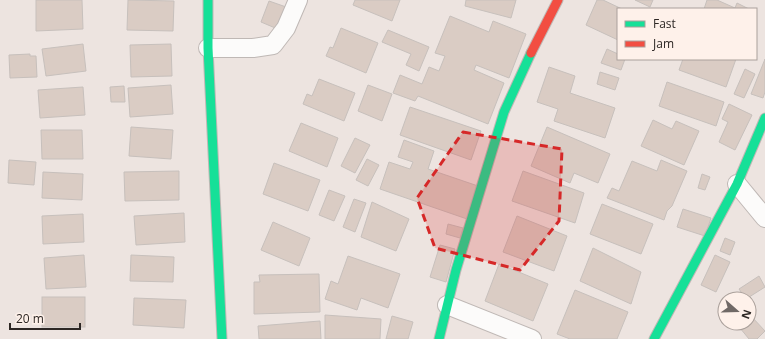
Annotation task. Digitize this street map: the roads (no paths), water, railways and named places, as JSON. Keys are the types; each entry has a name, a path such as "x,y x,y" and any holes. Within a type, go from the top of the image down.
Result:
{"street":[{"path":"208,0 208,48 222,339"},
{"path":"208,48 252,48 273,45 286,28 298,0"},
{"path":"439,339 465,241 504,112 540,32 558,0"},
{"path":"654,339 737,184 765,118"},
{"path":"737,184 765,218"},
{"path":"447,305 532,339"}]}
